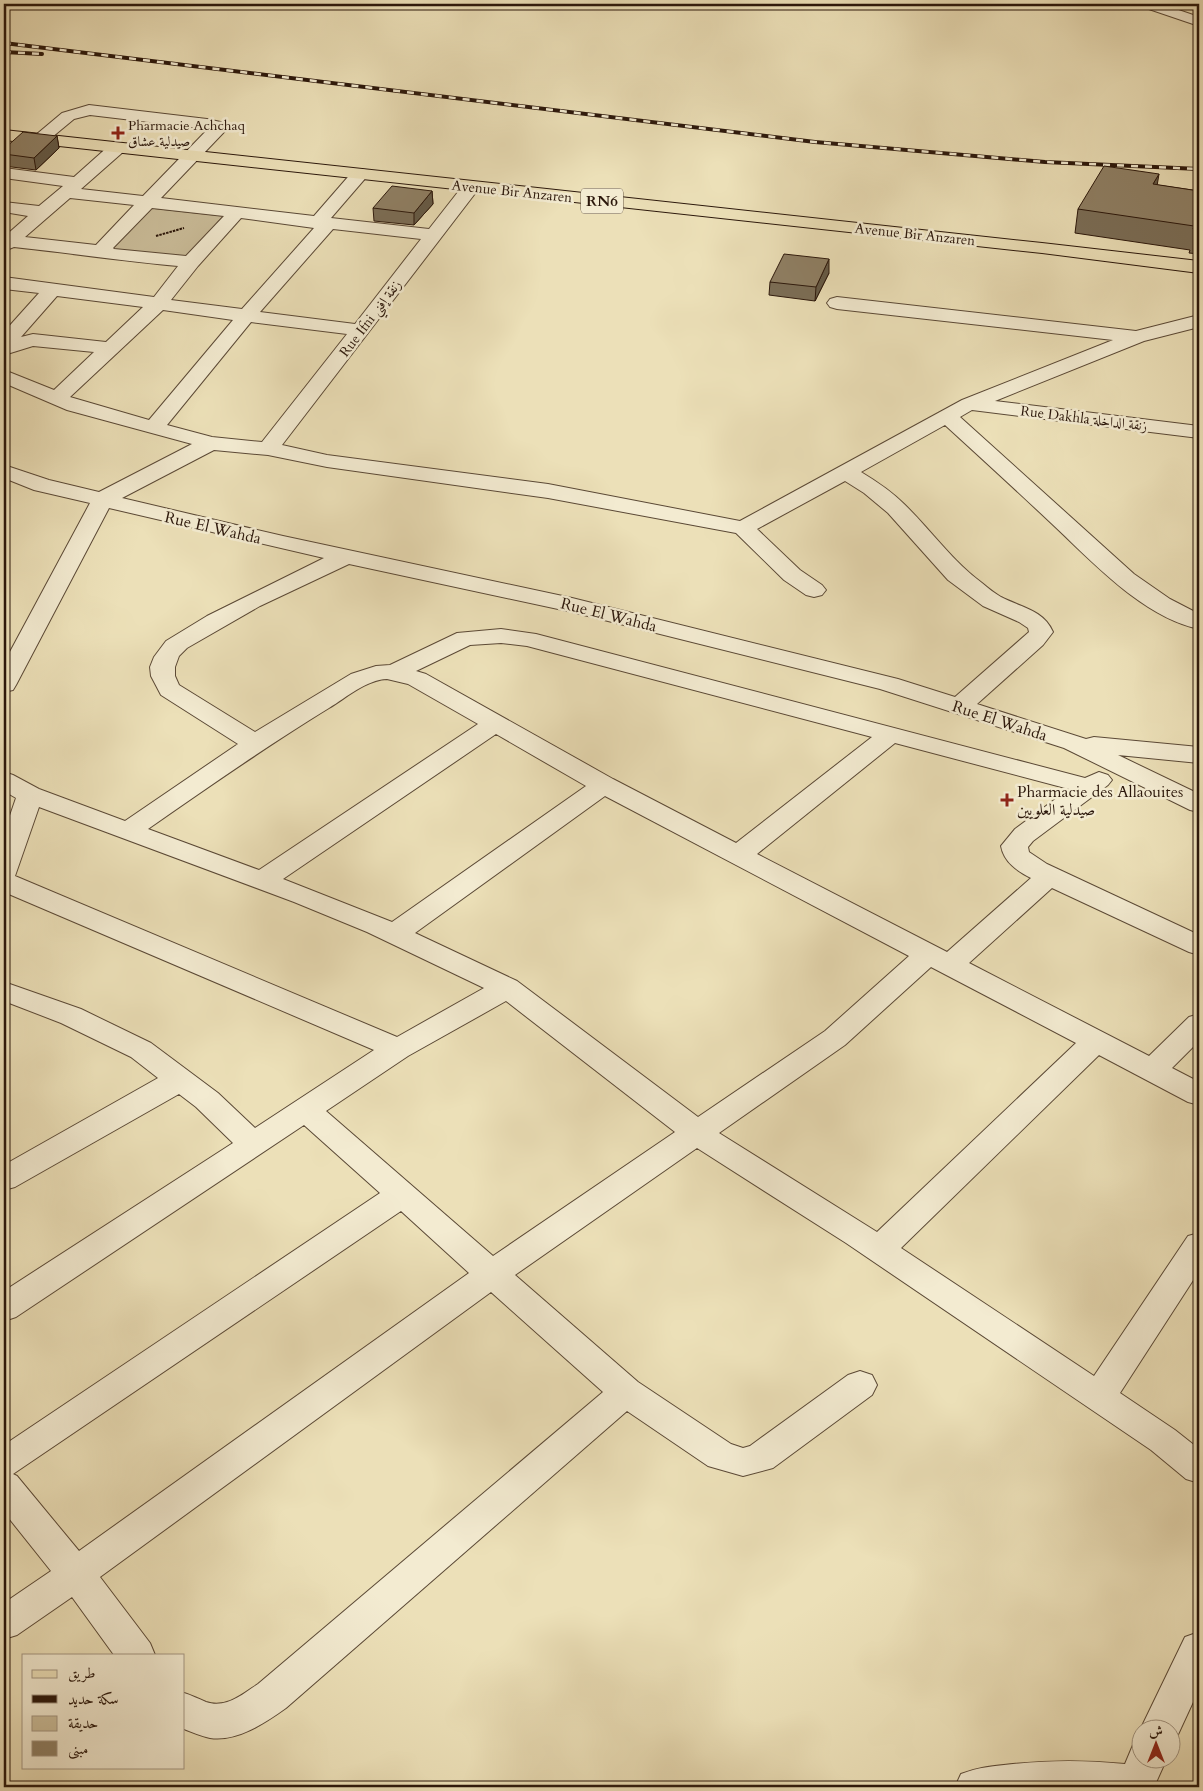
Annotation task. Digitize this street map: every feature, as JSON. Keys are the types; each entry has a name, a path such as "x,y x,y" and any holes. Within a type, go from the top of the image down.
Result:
{"main road":[{"name":"Avenue Bir Anzaren","path":"4,135 1032,247 1199,267"}],"street":[{"path":"1148,4 1199,22"},
{"path":"39,139 68,116 88,110 208,124 219,127 104,246 105,251"},
{"path":"6,243 117,148"},
{"path":"4,173 148,202 433,235"},
{"path":"153,428 360,174"},
{"name":"Rue Ifni زنقة إفني","path":"268,449 471,187"},
{"path":"4,207 41,212"},
{"path":"57,398 160,303 192,262 236,213"},
{"path":"6,243 105,251 115,254 192,262"},
{"path":"4,283 160,303 245,317 360,330"},
{"path":"4,344 53,289"},
{"path":"837,303 1138,337"},
{"path":"742,528 968,404 1138,337 1199,321"},
{"path":"4,349 33,340 109,348"},
{"path":"4,376 74,406 210,443 268,449 327,461 548,491 742,528 792,575 814,590"},
{"name":"Rue Dakhla زنقة الداخلة","path":"968,404 1199,429"},
{"path":"947,416 1118,572 1154,598 1190,619 1199,622"},
{"path":"4,685 103,499 210,443"},
{"name":"Rue El Wahda","path":"4,471 42,485 263,539 572,604 889,684 1073,743 1199,804"},
{"path":"846,472 872,488 896,508 956,575 991,601 1038,624 1041,632 1035,640 959,707"},
{"path":"255,743 170,690 164,682 161,671 164,661 169,652 205,627 346,556"},
{"path":"394,672 465,638 501,636 528,639 1090,787"},
{"path":"127,832 255,743 365,677 382,672 394,672 417,679 604,785 1199,1095"},
{"path":"261,881 496,724"},
{"path":"738,855 890,735"},
{"path":"1073,743 1199,755"},
{"path":"1121,765 1024,835 1014,846 1015,853 1020,859 1049,876 1199,946"},
{"path":"4,780 30,796 304,896 394,934 507,988 601,1058 696,1133 879,1250 1100,1397 1163,1440 1199,1469"},
{"path":"394,934 604,785"},
{"path":"4,872 30,796"},
{"path":"4,1623 76,1574 493,1273 835,1038 1049,876"},
{"path":"4,882 398,1049"},
{"path":"4,1308 398,1049 507,988"},
{"path":"4,991 71,1016 141,1050 207,1100 252,1144"},
{"path":"1153,1070 1199,1024"},
{"path":"879,1250 1096,1041"},
{"path":"4,1179 124,1113 180,1079"},
{"path":"306,1110 626,1392 720,1456 743,1462 760,1458 860,1385"},
{"path":"4,1463 403,1194"},
{"path":"1100,1397 1199,1245"},
{"path":"185,1711 197,1718 214,1722 229,1721 248,1712 272,1696 626,1392"},
{"path":"4,1486 76,1574 135,1654"},
{"path":"1166,1718 1199,1649"},
{"path":"975,1787 1040,1780 1138,1776"}],"path":[{"path":"148,202 170,232"},
{"path":"105,251 236,213"}],"green space":[{"path":"150,208 223,216 187,258 117,252 112,248"}],"building":[{"path":"23,132 57,136 34,158 4,154 4,149"},
{"path":"1104,166 1159,174 1153,184 1199,191 1199,230 1193,229 1194,226 1078,209"},
{"path":"392,186 432,191 414,213 373,208"},
{"path":"784,254 829,259 816,287 770,282"}],"railway":[{"path":"4,43 815,142 1045,162 1199,169"},
{"path":"4,52 42,54"}],"place":[{"name":"Pharmacie Achchaq صيدلية عشاق","path":"118,133"},
{"name":"Pharmacie des Allaouites صيدلية العلويين","path":"1007,800"}]}
